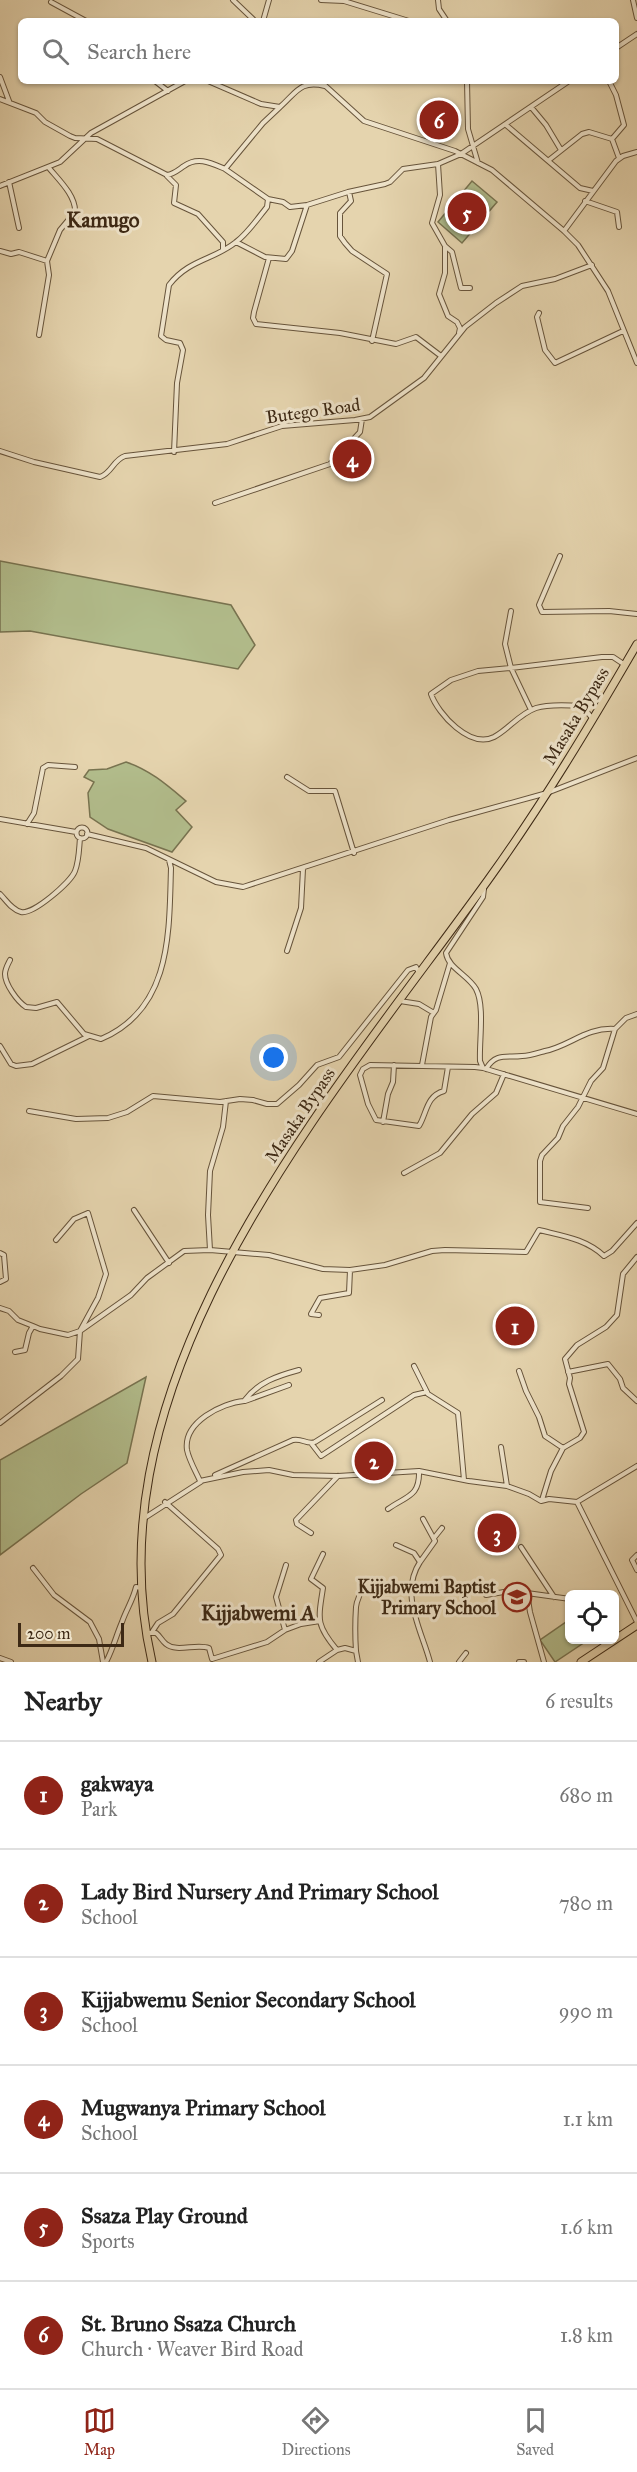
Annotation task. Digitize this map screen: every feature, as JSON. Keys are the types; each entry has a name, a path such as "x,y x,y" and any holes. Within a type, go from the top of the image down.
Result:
{"highway":[{"name":"Masaka Bypass","path":"152,1662 143,1588 142,1519 153,1456 168,1396 192,1334 233,1252 292,1152 547,793 637,644"},
{"path":"619,1636 637,1624"},
{"path":"581,1662 607,1644"}],"street":[{"path":"233,0 252,18"},
{"path":"264,18 268,0"},
{"path":"321,0 348,2 399,18"},
{"path":"438,0 445,18"},
{"path":"633,0 637,18"},
{"path":"51,2 80,18"},
{"path":"619,46 637,34"},
{"path":"0,77 9,102"},
{"path":"159,84 168,91"},
{"path":"0,186 49,168 71,154 91,133 180,84"},
{"path":"215,84 261,104 280,107"},
{"path":"225,169 262,123 306,84"},
{"path":"315,84 326,86"},
{"path":"324,84 364,121 478,162 506,180 564,231 575,241 592,265 610,296 637,363"},
{"path":"467,84 468,129 478,162"},
{"path":"167,175 173,174 196,160 209,162 225,169 274,202 283,202 290,207 307,205 390,182 396,173 403,169 438,164 461,154 565,84"},
{"path":"610,84 624,125 612,139"},
{"path":"0,99 36,113 45,122 70,136 97,139 167,175 176,185 174,203 196,212 223,242 231,245"},
{"path":"531,107 546,125 561,150"},
{"path":"506,125 580,188 593,191"},
{"path":"549,160 585,132 612,139"},
{"path":"612,139 619,158"},
{"path":"564,231 619,158 637,152"},
{"path":"438,164 440,195 432,223 445,246 452,252 461,288 470,288"},
{"path":"39,335 49,274 46,261 60,230 75,212 72,199 49,168"},
{"path":"9,182 15,215 20,228"},
{"path":"349,192 351,201 340,213 340,236 352,252 387,274 372,341"},
{"path":"267,207 268,199"},
{"path":"585,201 617,212 619,227"},
{"path":"174,452 177,383 183,350 180,343 166,340 161,336 171,281 192,264 236,242 274,202"},
{"path":"236,242 269,258 283,259 290,256 307,205"},
{"path":"223,242 223,249"},
{"path":"445,246 446,273 439,294 448,316 457,322 460,328 459,334"},
{"path":"0,251 11,254 19,252 46,261"},
{"path":"269,258 254,312 253,318 256,324 340,333 396,345 416,337 441,356"},
{"name":"Butego Road","path":"0,451 34,462 100,477 110,471 120,458 226,444 282,426 362,419 378,413 424,378 459,334 516,289 592,265"},
{"path":"539,313 537,317 546,350 550,359 555,363 624,331"},
{"path":"215,503 330,464 360,432 362,419"},
{"path":"560,556 539,605 542,612 609,611 637,614"},
{"path":"511,611 505,644 511,668 531,710"},
{"path":"592,719 582,706 541,706 531,710 493,738 474,738 456,727 431,696 434,690 451,680 483,670 602,657 613,657 625,665"},
{"path":"87,834 146,848 216,882 236,887 249,886 449,820 547,793 637,758"},
{"path":"27,824 34,813 43,768 48,765 75,767"},
{"path":"287,777 309,791 335,791 354,853"},
{"path":"34,813 38,825"},
{"path":"0,819 76,832 80,838 75,873 33,910 20,912 0,894"},
{"path":"76,832 82,827 86,829 87,834"},
{"path":"80,838 85,838 87,834"},
{"path":"10,960 5,970 6,978 22,1004 31,1008 57,1002 79,1030 101,1039 124,1025 140,1010 156,985 166,950 171,868 169,859"},
{"path":"171,868 177,863"},
{"path":"287,951 301,908 303,869"},
{"path":"480,890 484,889 483,897 447,949 446,956 450,963 474,986 479,997 480,1061 485,1068"},
{"path":"422,1065 427,1032 450,963"},
{"path":"29,1111 87,1119 119,1115 153,1096 226,1101 253,1100 272,1105 282,1101 299,1085 312,1068 339,1057 408,970 416,967 419,973"},
{"path":"397,1003 401,1000 412,1002 434,1013"},
{"path":"588,1208 542,1202 540,1200 540,1161 542,1155 558,1138 591,1081 603,1068 615,1029 626,1018 637,1014"},
{"path":"485,1068 501,1055 521,1057 556,1049 585,1034 607,1028 615,1029"},
{"path":"0,1046 11,1064 24,1066 89,1036"},
{"path":"475,1067 480,1061"},
{"path":"383,1122 388,1094 393,1082 394,1065"},
{"path":"448,1066 444,1091 433,1095 429,1100 420,1125 383,1122 376,1120 373,1116 361,1072 366,1066 394,1065 422,1065 475,1067 485,1068 637,1114"},
{"path":"404,1173 440,1153 472,1114 496,1093 504,1074"},
{"path":"210,1250 208,1215 210,1171 216,1144 223,1127 226,1101"},
{"path":"134,1210 169,1263"},
{"path":"0,1423 61,1376 78,1359 80,1331 98,1298 106,1274 93,1235 90,1215 86,1213 74,1219 56,1240"},
{"path":"0,1308 9,1311 18,1320 33,1326 68,1335 80,1331 131,1295 147,1278 169,1263 180,1252 210,1250 269,1255 323,1269 350,1270 385,1265 438,1250 526,1252 539,1230 571,1237 594,1247 604,1256 612,1251 637,1223"},
{"path":"0,1253 4,1255 6,1279 0,1282"},
{"path":"541,1501 551,1471 563,1448 580,1438 584,1432 569,1384 565,1359 577,1346 606,1327 617,1315 623,1274 637,1257"},
{"path":"319,1315 311,1314 320,1299 349,1293 350,1270"},
{"path":"15,1353 25,1350 28,1333 33,1326"},
{"path":"568,1372 608,1364 620,1379 623,1388 637,1401"},
{"path":"414,1366 427,1392 458,1413 465,1480"},
{"path":"244,1401 259,1385 299,1370"},
{"path":"519,1371 539,1416 544,1436 563,1448"},
{"path":"200,1481 187,1450 196,1424 224,1405 244,1401 289,1385"},
{"path":"142,1519 200,1481 293,1440 300,1439 311,1443 321,1456 414,1395 427,1392"},
{"path":"311,1443 382,1400"},
{"path":"501,1447 507,1486"},
{"path":"541,1501 549,1498 577,1502 637,1466"},
{"path":"200,1481 243,1472 269,1470 293,1475 338,1476 419,1471 507,1486 541,1501"},
{"path":"388,1509 414,1493 420,1480 419,1471"},
{"path":"311,1533 297,1524 296,1520 338,1476"},
{"path":"577,1502 637,1624"},
{"path":"165,1503 221,1555 173,1614 158,1623 149,1633 172,1647 202,1645 209,1648 212,1659 267,1642 285,1630 300,1624 320,1622"},
{"path":"423,1519 434,1538"},
{"path":"430,1662 418,1633 411,1587 413,1575 442,1528"},
{"path":"396,1545 414,1553 420,1562"},
{"path":"521,1547 554,1597"},
{"path":"323,1554 311,1579 322,1586 320,1622 326,1638 337,1650"},
{"path":"637,1556 632,1560 637,1570"},
{"path":"285,1630 276,1597 286,1565"},
{"path":"33,1568 54,1595 90,1622 99,1639 104,1662"},
{"path":"358,1662 355,1627 357,1605 362,1596 361,1584"},
{"path":"104,1662 116,1643 136,1587 143,1588"},
{"path":"486,1595 510,1591 541,1593 565,1598"},
{"path":"527,1593 544,1662"},
{"path":"319,1662 337,1650 345,1648 356,1651"},
{"path":"459,1662 466,1653"},
{"path":"0,1658 11,1662"}],"green space":[{"path":"472,181 497,202 462,243 438,222"},
{"path":"0,561 231,605 255,645 238,669 30,631 0,632"},
{"path":"126,762 151,774 186,801 176,810 192,827 172,852 108,829 90,817 88,793 94,782 84,777 89,770 107,769"},
{"path":"146,1377 127,1463 81,1494 0,1555 0,1460"},
{"path":"565,1623 565,1644 582,1644 555,1662 540,1640"}],"place":[{"name":"St. Bruno Ssaza Church","path":"439,120"},
{"name":"Ssaza Play Ground","path":"467,212"},
{"name":"Mugwanya Primary School","path":"352,459"},
{"name":"gakwaya","path":"515,1326"},
{"name":"Lady Bird Nursery And Primary School","path":"374,1461"},
{"name":"Kijjabwemu Senior Secondary School","path":"497,1533"},
{"name":"Kijjabwemi Baptist Primary School","path":"517,1597"}],"district":[{"name":"Kamugo","path":"103,220"},
{"name":"Kijjabwemi A","path":"258,1613"}]}
